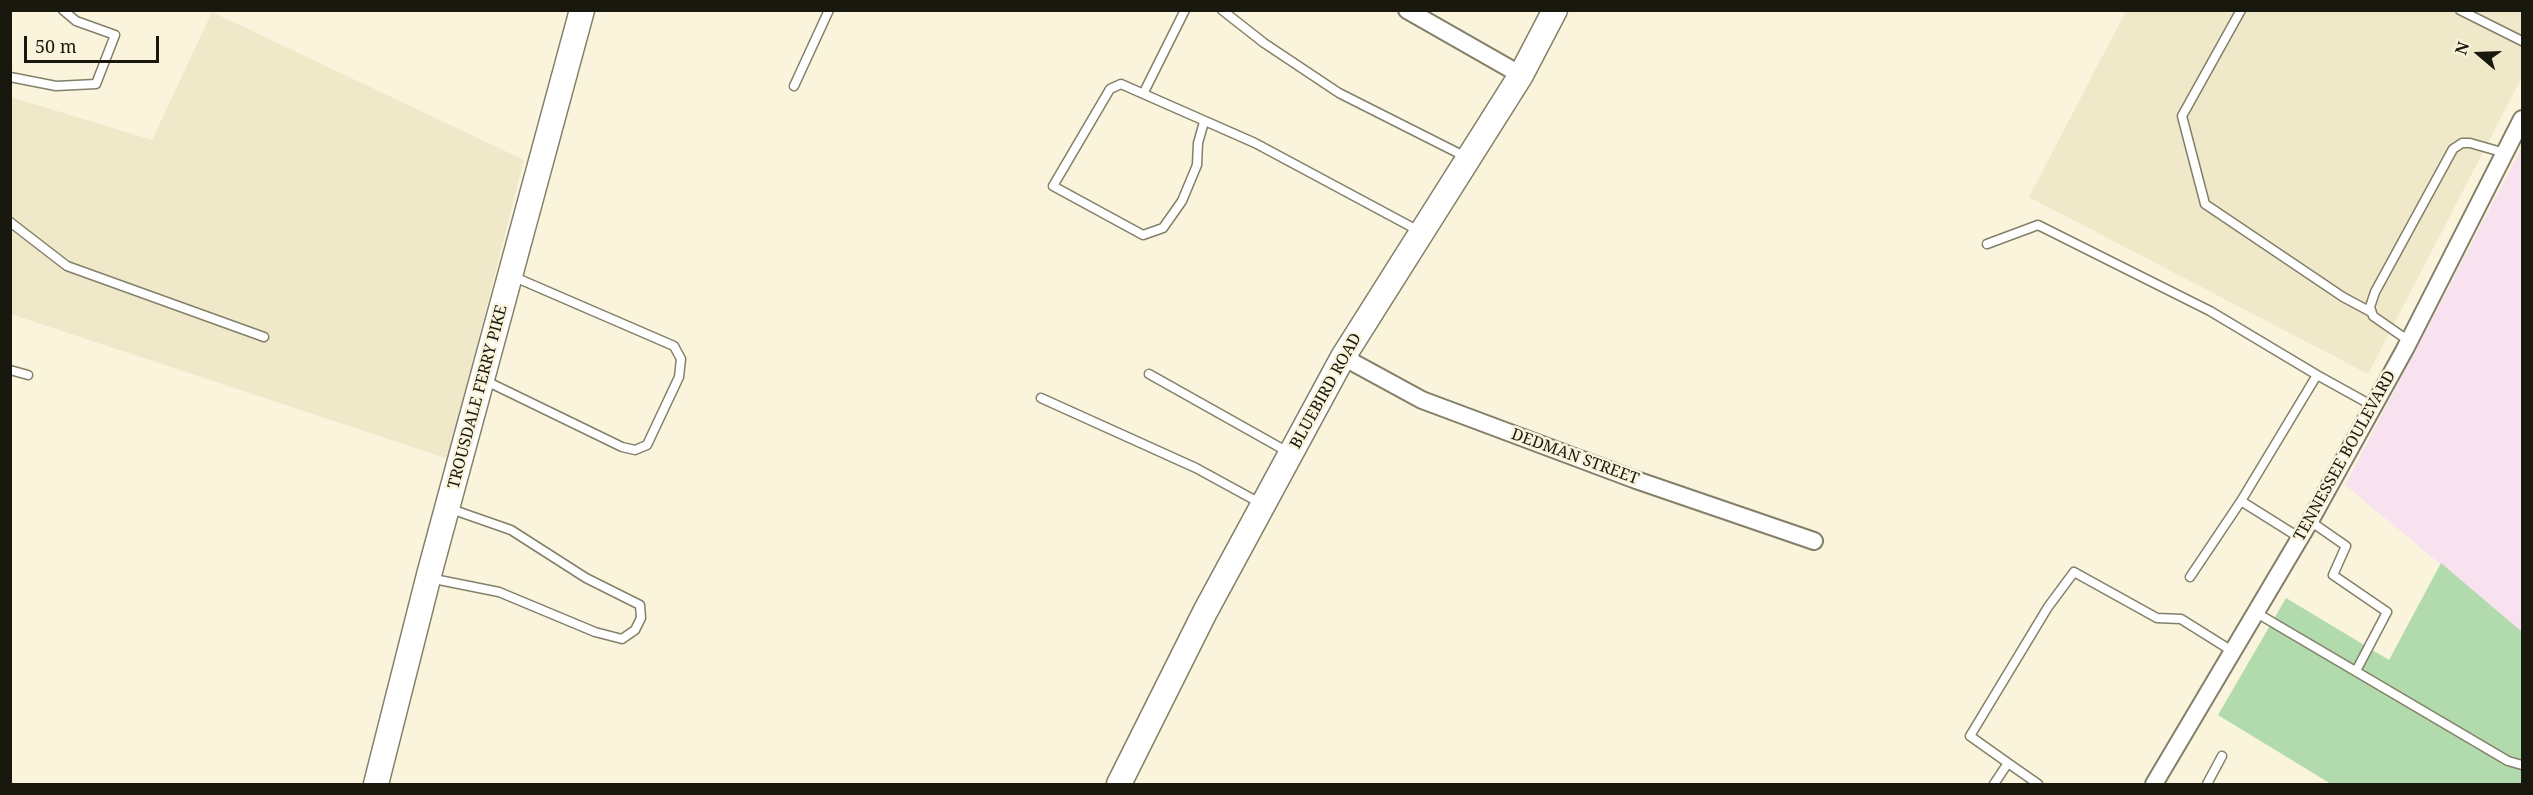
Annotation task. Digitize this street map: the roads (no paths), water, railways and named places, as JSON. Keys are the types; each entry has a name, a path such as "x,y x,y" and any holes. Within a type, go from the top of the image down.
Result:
{"street":[{"name":"TROUSDALE FERRY PIKE","path":"376,784 447,507 582,10"},
{"path":"1407,10 1521,75"},
{"name":"BLUEBIRD ROAD","path":"1119,784 1205,612 1343,357 1521,75 1555,10"},
{"name":"TENNESSEE BOULEVARD","path":"2154,784 2310,521 2409,341 2523,120"},
{"name":"DEDMAN STREET","path":"1343,357 1422,400 1636,480 1814,541"}],"lane":[{"path":"10,77 56,86 96,84 115,35 75,21 63,10"},
{"path":"794,86 829,10"},
{"path":"1144,92 1185,10"},
{"path":"1222,10 1264,43 1339,93 1468,158"},
{"path":"2241,10 2182,116 2205,204 2343,297 2371,312 2378,321 2409,341"},
{"path":"2460,10 2523,41"},
{"path":"1204,122 1198,143 1197,165 1182,201 1162,228 1143,235 1053,186 1110,89 1121,84 1144,92 1204,122 1255,143 1422,232"},
{"path":"2371,312 2375,292 2452,149 2462,143 2470,143 2505,154"},
{"path":"10,222 68,266 264,337"},
{"path":"1987,244 2038,225 2210,311 2373,406"},
{"path":"483,380 622,447 635,450 647,445 679,377 681,359 674,346 511,275"},
{"path":"10,370 28,375"},
{"path":"1149,374 1291,454"},
{"path":"2190,577 2241,501 2317,375"},
{"path":"1041,398 1196,468 1263,504"},
{"path":"2241,501 2300,538"},
{"path":"429,578 499,592 595,632 622,639 635,630 640,618 640,605 586,578 511,530 447,507"},
{"path":"2310,521 2346,546 2333,574 2387,612 2356,671"},
{"path":"2038,784 1970,736 2048,607 2074,572 2157,618 2181,619 2232,651"},
{"path":"2255,612 2508,761 2523,765"},
{"path":"2206,784 2222,756"},
{"path":"1994,784 2008,763"}]}
